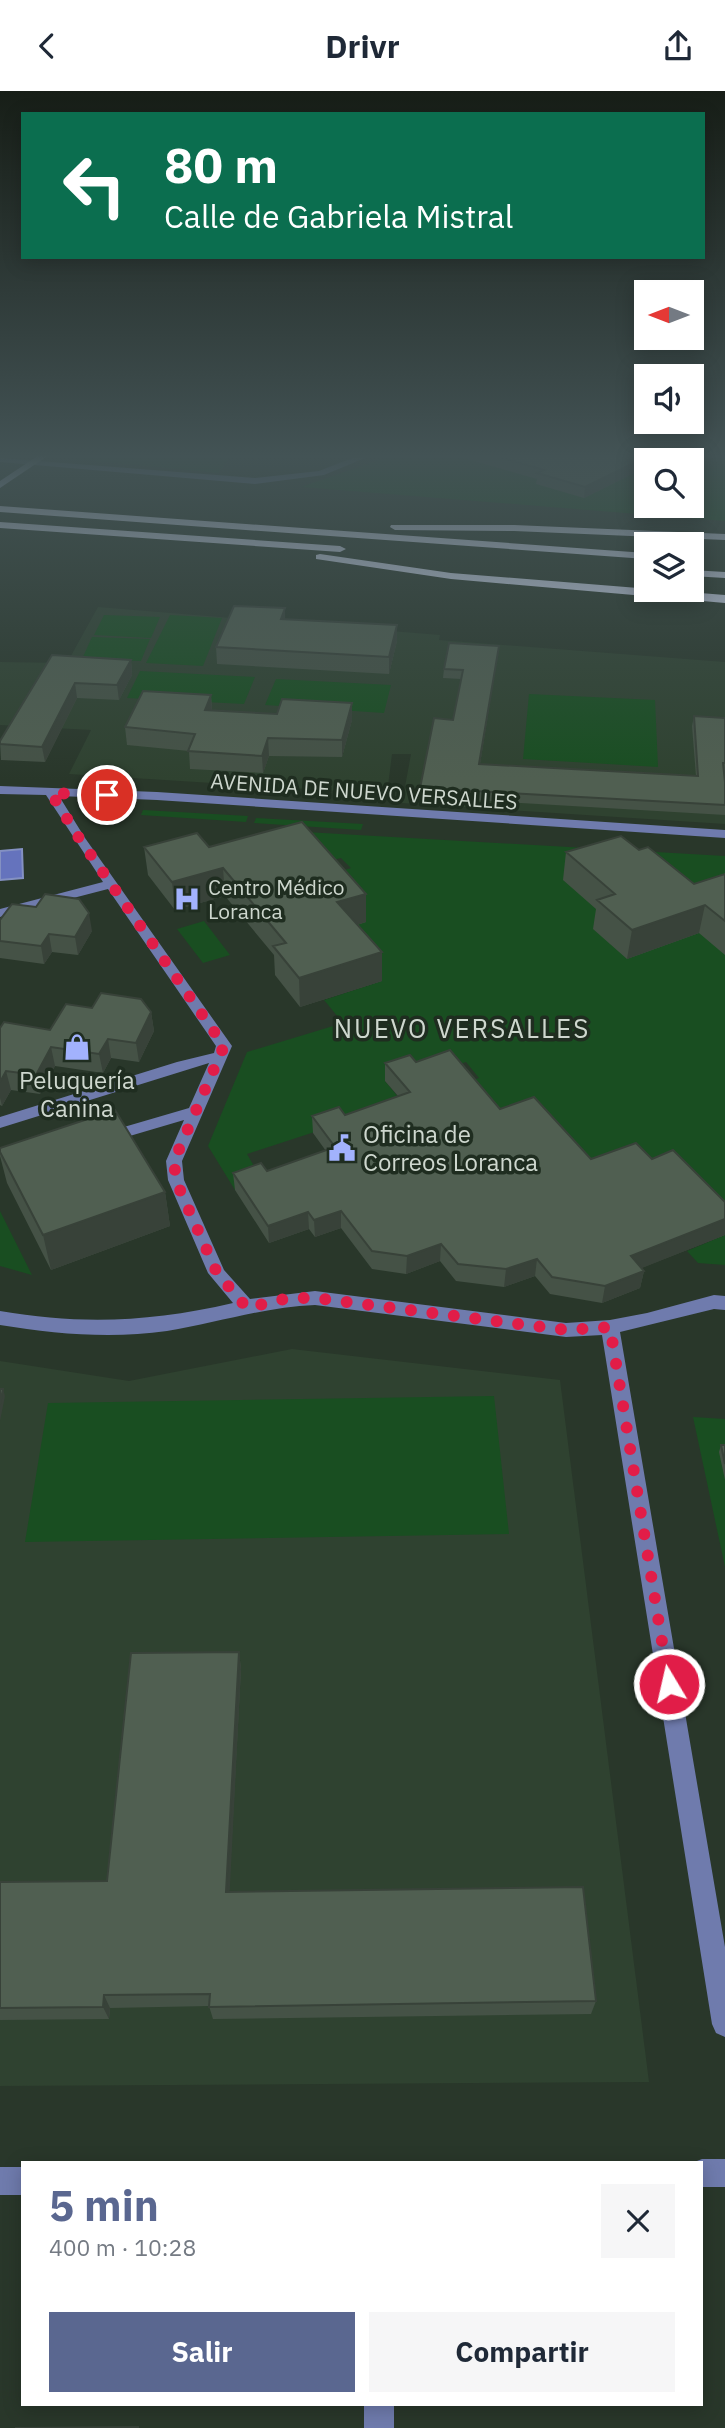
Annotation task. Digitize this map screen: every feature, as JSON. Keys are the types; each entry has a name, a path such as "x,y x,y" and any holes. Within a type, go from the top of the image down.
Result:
{"highway":[{"path":"346,562 452,576 725,599"},
{"path":"704,574 725,575"}],"street":[{"name":"AVENIDA DE NUEVO VERSALLES","path":"0,790 157,796 725,834"},
{"path":"51,793 224,1046 174,1161 176,1181 217,1273 247,1308"},
{"path":"0,913 111,884"},
{"path":"0,1123 182,1065 220,1056"},
{"path":"91,1143 197,1111"},
{"path":"0,1318 41,1325 130,1328 169,1324 289,1298 315,1298 566,1330 610,1327 714,1302 725,1303"},
{"path":"610,1327 725,2024"},
{"path":"703,2173 725,2173"},
{"path":"0,2181 21,2181"},
{"path":"379,2406 379,2428"}],"shaded area":[{"path":"98,607 440,635 439,640 725,662 725,824 402,803 411,754 392,754 387,794 69,774 91,730 0,725 0,662 67,663"},
{"path":"292,1349 560,1380 649,2082 0,2086 0,1361 129,1381"}],"green space":[{"path":"104,615 160,617 151,638 94,635"},
{"path":"170,615 222,618 203,666 146,663"},
{"path":"92,637 150,639 141,661 82,659"},
{"path":"140,671 255,677 244,704 127,698"},
{"path":"276,679 391,685 384,713 265,705"},
{"path":"529,694 655,700 658,767 523,759"},
{"path":"143,810 248,816 246,822 141,815"},
{"path":"256,818 363,824 361,830 254,823"},
{"path":"288,831 725,856 725,1224 589,1177 499,1126 462,1084 479,1078 466,1062 415,1079 385,1081 409,1110 339,1124 247,1154 262,1180 235,1190 208,1146 247,1052 343,1023 324,1000 382,981 298,884 351,868 341,858 316,864"},
{"path":"204,921 230,955 203,963 177,929"},
{"path":"0,1211 32,1275 0,1266"},
{"path":"725,1235 725,1265 698,1263 687,1251"},
{"path":"494,1396 509,1534 25,1542 48,1403"},
{"path":"693,1417 725,1419 725,1567"}],"water":[{"path":"22,849 23,878 0,880 0,851"}],"building":[{"path":"234,606 285,608 281,619 397,625 389,657 216,647"},
{"path":"449,643 499,646 479,764 698,776 694,716 725,718 725,805 420,788 434,718 453,720 463,670 444,669"},
{"path":"52,655 131,660 117,685 75,683 42,747 0,744 0,741"},
{"path":"143,691 211,695 205,710 277,714 282,699 352,703 342,740 268,738 262,756 188,751 195,734 125,727"},
{"path":"302,822 366,894 337,902 382,952 299,978 273,946 286,943 223,868 172,882 144,847 197,833 209,847"},
{"path":"621,836 639,850 648,847 694,884 725,874 725,921 705,905 632,930 597,900 615,894 566,852"},
{"path":"45,894 79,899 89,913 75,937 49,934 41,946 0,941 0,920 12,904 36,907"},
{"path":"101,993 141,999 151,1012 136,1043 108,1039 99,1054 51,1047 36,1075 6,1071 0,1082 0,1028 4,1022 50,1030 66,1004 92,1008"},
{"path":"450,1050 500,1109 534,1097 591,1159 636,1143 652,1159 673,1150 725,1202 725,1219 631,1256 644,1271 605,1286 552,1277 537,1259 506,1269 458,1264 441,1244 407,1256 372,1251 341,1211 314,1220 308,1212 268,1226 233,1173 261,1163 267,1171 335,1147 312,1116 339,1107 345,1115 410,1092 385,1063 410,1055 416,1062"},
{"path":"115,1110 165,1192 43,1235 0,1148"},
{"path":"721,1445 725,1445 725,1464"},
{"path":"239,1652 226,1892 583,1887 596,2001 209,2007 210,1994 104,1995 103,2007 0,2008 0,1882 107,1881 131,1653"},
{"path":"138,2427 138,2428 15,2428"}],"place":[{"name":"Centro Médico Loranca","path":"187,899"},
{"name":"Peluquería Canina","path":"77,1047"},
{"name":"Oficina de Correos Loranca","path":"342,1148"}],"district":[{"name":"NUEVO VERSALLES","path":"462,1028"}],"route":[{"path":"107,795 51,793 79,838 224,1046 174,1161 176,1181 217,1273 247,1308 289,1298 315,1298 566,1330 610,1327 669,1684"}]}
